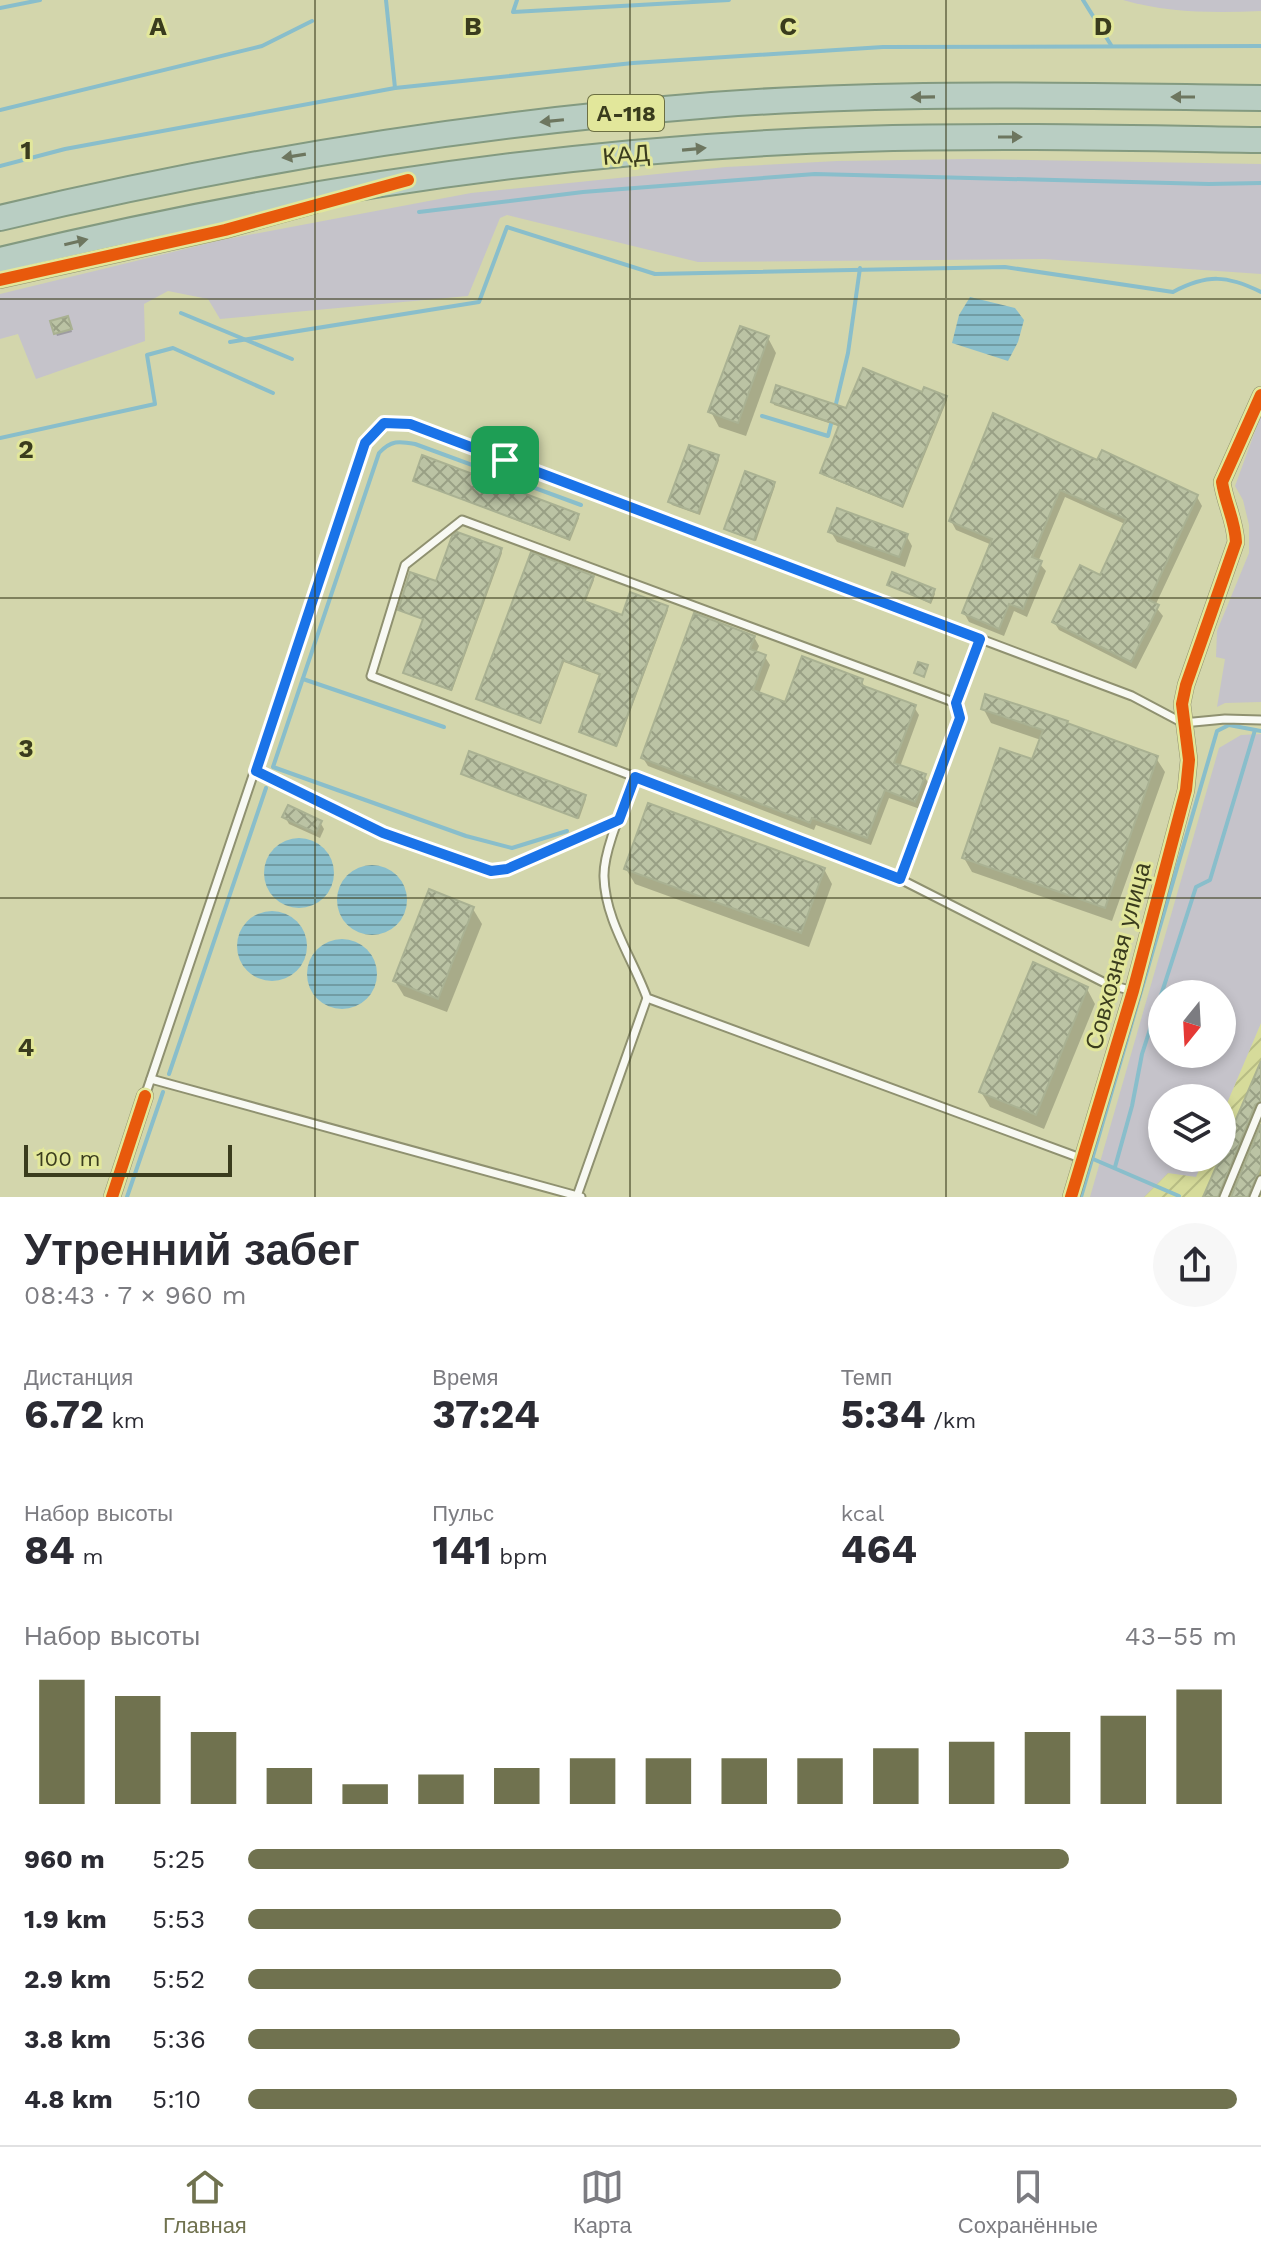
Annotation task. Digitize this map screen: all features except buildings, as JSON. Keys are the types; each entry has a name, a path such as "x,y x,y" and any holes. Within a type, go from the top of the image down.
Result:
{"highway":[{"name":"КАД","path":"0,218 179,177 399,139 713,105 985,95 1261,98"},
{"name":"КАД","path":"0,260 186,218 408,180 572,160 856,139 1001,136 1261,140"}],"street":[{"path":"0,280 225,230 408,180"},
{"name":"Совхозная улица","path":"1071,1197 1133,991 1186,790 1189,760 1182,704 1236,542 1235,523 1222,482 1261,395"},
{"path":"112,1197 145,1096"}],"lane":[{"path":"145,1096 365,443 384,423 410,424 1132,696 1183,723 1261,720"},
{"path":"956,703 462,520 405,565 371,676 900,879 1107,984 1133,991"},
{"path":"900,879 960,718 956,703 980,639"},
{"path":"256,771 383,833 491,871 507,869 619,820"},
{"path":"151,1079 579,1196 647,998 612,918 604,876 619,820 635,777"},
{"path":"647,998 1083,1159"},
{"path":"1224,1197 1261,1107"},
{"path":"1254,1197 1261,1180"}],"shaded area":[{"path":"1123,0 1261,0 1261,11 1191,11"},
{"path":"971,159 1261,164 1261,274 1044,259 698,262 507,215 500,218 468,296 220,319 208,299 168,291 144,304 145,341 36,379 18,334 0,339 0,294 222,240 471,193 726,167"},
{"path":"1261,415 1261,702 1225,703 1217,707 1225,659 1216,657 1217,631 1249,553 1249,525 1243,500 1235,486"},
{"path":"1261,734 1261,1023 1235,1084 1148,1084 1148,1172 1198,1172 1196,1177 1168,1173 1144,1197 1090,1197 1148,995 1148,1068 1236,1068 1236,980 1152,980 1219,748 1241,735"},
{"path":"1261,1023 1261,1197 1144,1197 1168,1173 1196,1176 1198,1172 1236,1172 1235,1084"}],"water":[{"path":"970,297 1015,308 1024,320 1018,342 1008,361 952,343 959,315"},
{"path":"299,838 324,848 334,873 324,898 299,908 274,898 264,873 274,848"},
{"path":"372,865 397,875 407,900 397,925 372,935 347,925 337,900 347,875"},
{"path":"272,911 297,921 307,946 297,971 272,981 247,971 237,946 247,921"},
{"path":"342,939 367,949 377,974 367,999 342,1009 317,999 307,974 317,949"}],"waterway":[{"path":"0,8 40,0"},
{"path":"386,0 395,88"},
{"path":"517,0 513,12 729,0"},
{"path":"1083,0 1111,45"},
{"path":"0,110 262,46 312,21"},
{"path":"0,166 65,149 395,88 633,63 883,47 1261,46"},
{"path":"419,212 583,192 815,174 1261,183"},
{"path":"230,342 479,302 507,227 655,274 1005,267 1173,292 1196,282 1217,279 1238,282 1261,292"},
{"path":"835,408 848,353 860,268"},
{"path":"181,313 292,359"},
{"path":"0,438 155,404 147,355 173,348 273,393"},
{"path":"762,416 828,436 832,420"},
{"path":"567,831 512,848 466,836 273,767 379,453 383,449 396,442 415,444 581,505"},
{"path":"303,679 444,727"},
{"path":"1081,1197 1217,731 1229,725 1261,731"},
{"path":"1115,1167 1142,1054 1196,887 1210,880 1255,730"},
{"path":"169,1074 266,788"},
{"path":"127,1197 163,1092"},
{"path":"1093,1159 1179,1196"}],"cycle path":[{"path":"0,280 225,230 408,180"},
{"path":"1071,1197 1133,991 1186,790 1189,760 1182,704 1236,542 1222,482 1261,395"},
{"path":"112,1197 145,1096"}],"route":[{"path":"384,423 410,424 505,460 980,639 956,703 960,718 900,879 635,777 619,820 507,869 491,871 383,833 256,771 365,443 384,423"}]}
